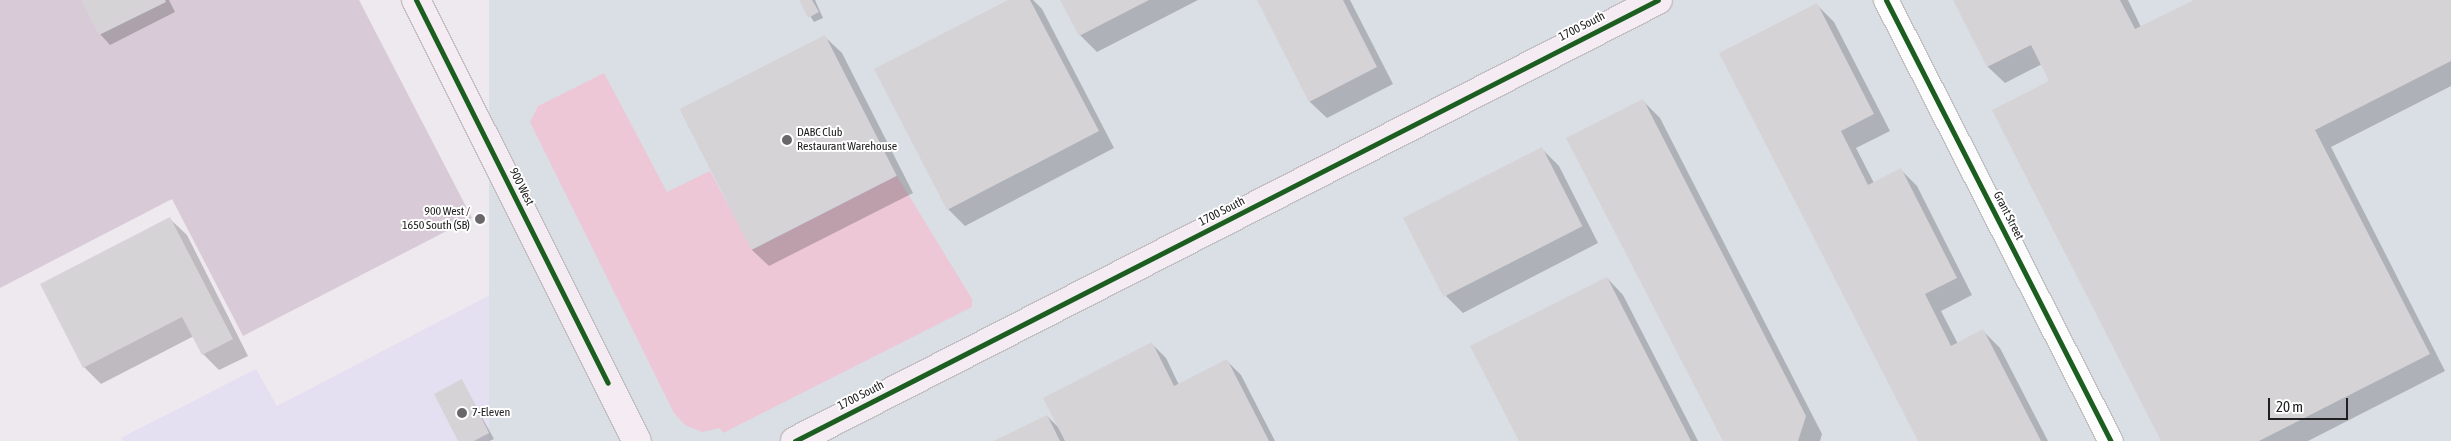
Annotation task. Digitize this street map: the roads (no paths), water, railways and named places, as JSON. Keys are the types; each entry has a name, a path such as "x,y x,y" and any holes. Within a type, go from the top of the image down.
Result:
{"street":[{"name":"900 West","path":"416,0 637,441"},
{"name":"1700 South","path":"795,441 1658,0"},
{"name":"Grant Street","path":"1886,0 2111,441"}],"place":[{"name":"DABC Club Restaurant Warehouse","path":"787,140"},
{"name":"900 West / 1650 South (SB)","path":"480,219"},
{"name":"7-Eleven","path":"462,413"}]}
